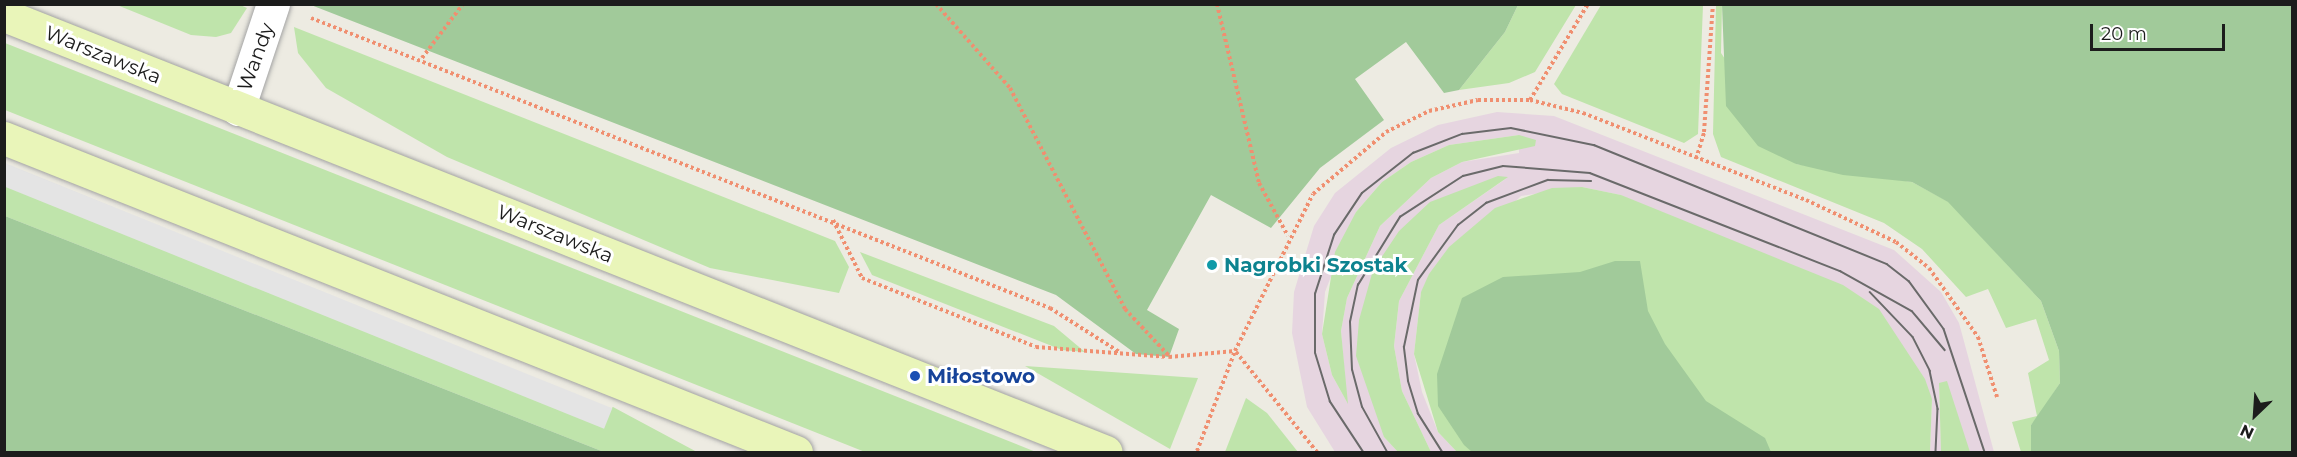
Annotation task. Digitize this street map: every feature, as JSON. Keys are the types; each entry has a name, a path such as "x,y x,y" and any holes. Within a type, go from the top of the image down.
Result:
{"main road":[{"name":"Warszawska","path":"4,15 1106,453"},
{"path":"4,138 796,453"}],"street":[{"name":"Wandy","path":"238,109 294,11"}],"path":[{"path":"421,58 464,4"},
{"path":"936,4 1010,87 1125,309 1169,357"},
{"path":"1217,4 1259,183 1288,236"},
{"path":"1530,100 1588,4"},
{"path":"1696,159 1704,132 1713,4"},
{"path":"294,11 832,218 1050,308 1121,353"},
{"path":"1197,451 1235,351 1288,236 1313,194 1342,163 1386,132 1429,111 1478,100 1530,100 1583,113 1870,228 1929,268 1978,337 1997,397"},
{"path":"832,218 862,278 1036,347 1169,357 1235,351"},
{"path":"1235,351 1317,453"}],"shaded area":[{"path":"1497,112 1554,116 1894,250 1941,292 1959,323 1994,452 1969,452 1939,384 1941,452 1930,452 1932,399 1621,195 1582,187 1521,196 1421,292 1414,354 1422,392 1438,432 1457,452 1431,452 1402,391 1394,346 1399,301 1439,225 1507,178 1399,231 1384,437 1398,452 1335,452 1307,407 1292,333 1294,292 1314,226 1335,193 1391,148 1438,125","holes":["1519,135 1519,153 1462,162 1431,178 1380,226 1347,298 1341,331 1347,402 1332,375 1322,334 1325,292 1356,212 1382,182 1411,162 1449,145"]},
{"path":"5,163 612,408 604,429 4,186"}],"green space":[{"path":"238,4 247,8 231,33 216,37 191,35 117,5"},
{"path":"311,5 1518,5 1505,32 1459,90 1444,93 1406,42 1355,79 1384,120 1320,168 1271,228 1211,195 1147,310 1179,329 1169,357 1136,354 1056,295"},
{"path":"1518,5 1576,5 1535,72 1509,83 1459,90 1505,32"},
{"path":"1601,5 1703,5 1698,134 1684,143 1562,94 1554,84"},
{"path":"1716,5 1722,5 1721,53 1796,164 1912,182 1949,202 2041,301 2059,351 2060,383 2031,425 2031,452 2021,452 2012,422 2037,416 2028,373 2049,360 2036,319 2006,328 1988,289 1966,297 1922,249 1884,223 1721,157 1713,134"},
{"path":"1722,5 2292,5 2292,452 2031,452 2031,425 2060,383 2059,351 2041,301 1948,202 1912,182 1843,175 1796,164 1758,146 1726,106"},
{"path":"294,27 835,241 849,267 839,293 710,268 447,157 326,88 298,53"},
{"path":"4,43 1036,452 865,452 5,110"},
{"path":"1519,135 1536,140 1535,146 1462,162 1431,178 1380,226 1347,298 1341,331 1348,404 1332,375 1322,334 1335,252 1356,212 1382,182 1411,162 1449,145"},
{"path":"1498,176 1508,177 1439,225 1399,301 1394,346 1402,391 1431,452 1398,452 1384,437 1356,356 1359,320 1373,270 1399,231 1430,202"},
{"path":"4,185 596,420 613,407 697,452 604,452 5,216"},
{"path":"1582,187 1621,195 1843,285 1879,309 1925,379 1932,399 1930,452 1457,452 1438,432 1414,354 1421,292 1429,274 1449,247 1495,208 1552,188"},
{"path":"5,216 604,452 5,452"},
{"path":"860,252 1054,326 1085,352 1062,350 872,275"},
{"path":"1615,261 1640,261 1648,311 1665,344 1706,401 1765,438 1771,452 1472,452 1464,445 1438,406 1437,374 1462,298 1503,277 1580,272"},
{"path":"1025,366 1198,378 1170,449"},
{"path":"1947,381 1970,452 1941,452 1939,383"},
{"path":"1246,398 1267,413 1298,452 1225,452"}],"tram line":[{"path":"1363,452 1330,402 1315,353 1315,294 1334,235 1362,193 1413,153 1462,134 1511,128 1594,145 1887,264 1909,281 1944,329 1985,452"},
{"path":"1387,452 1362,407 1352,370 1350,322 1358,285 1400,217 1463,176 1503,166 1590,173 1840,271 1912,311 1945,350"},
{"path":"1442,452 1418,414 1408,381 1404,347 1418,280 1458,225 1486,203 1548,180 1591,181"},
{"path":"1870,292 1913,337 1930,371 1938,409 1936,452"}],"place":[{"name":"Nagrobki Szostak","path":"1212,265"},
{"name":"Miłostowo","path":"915,376"}]}
